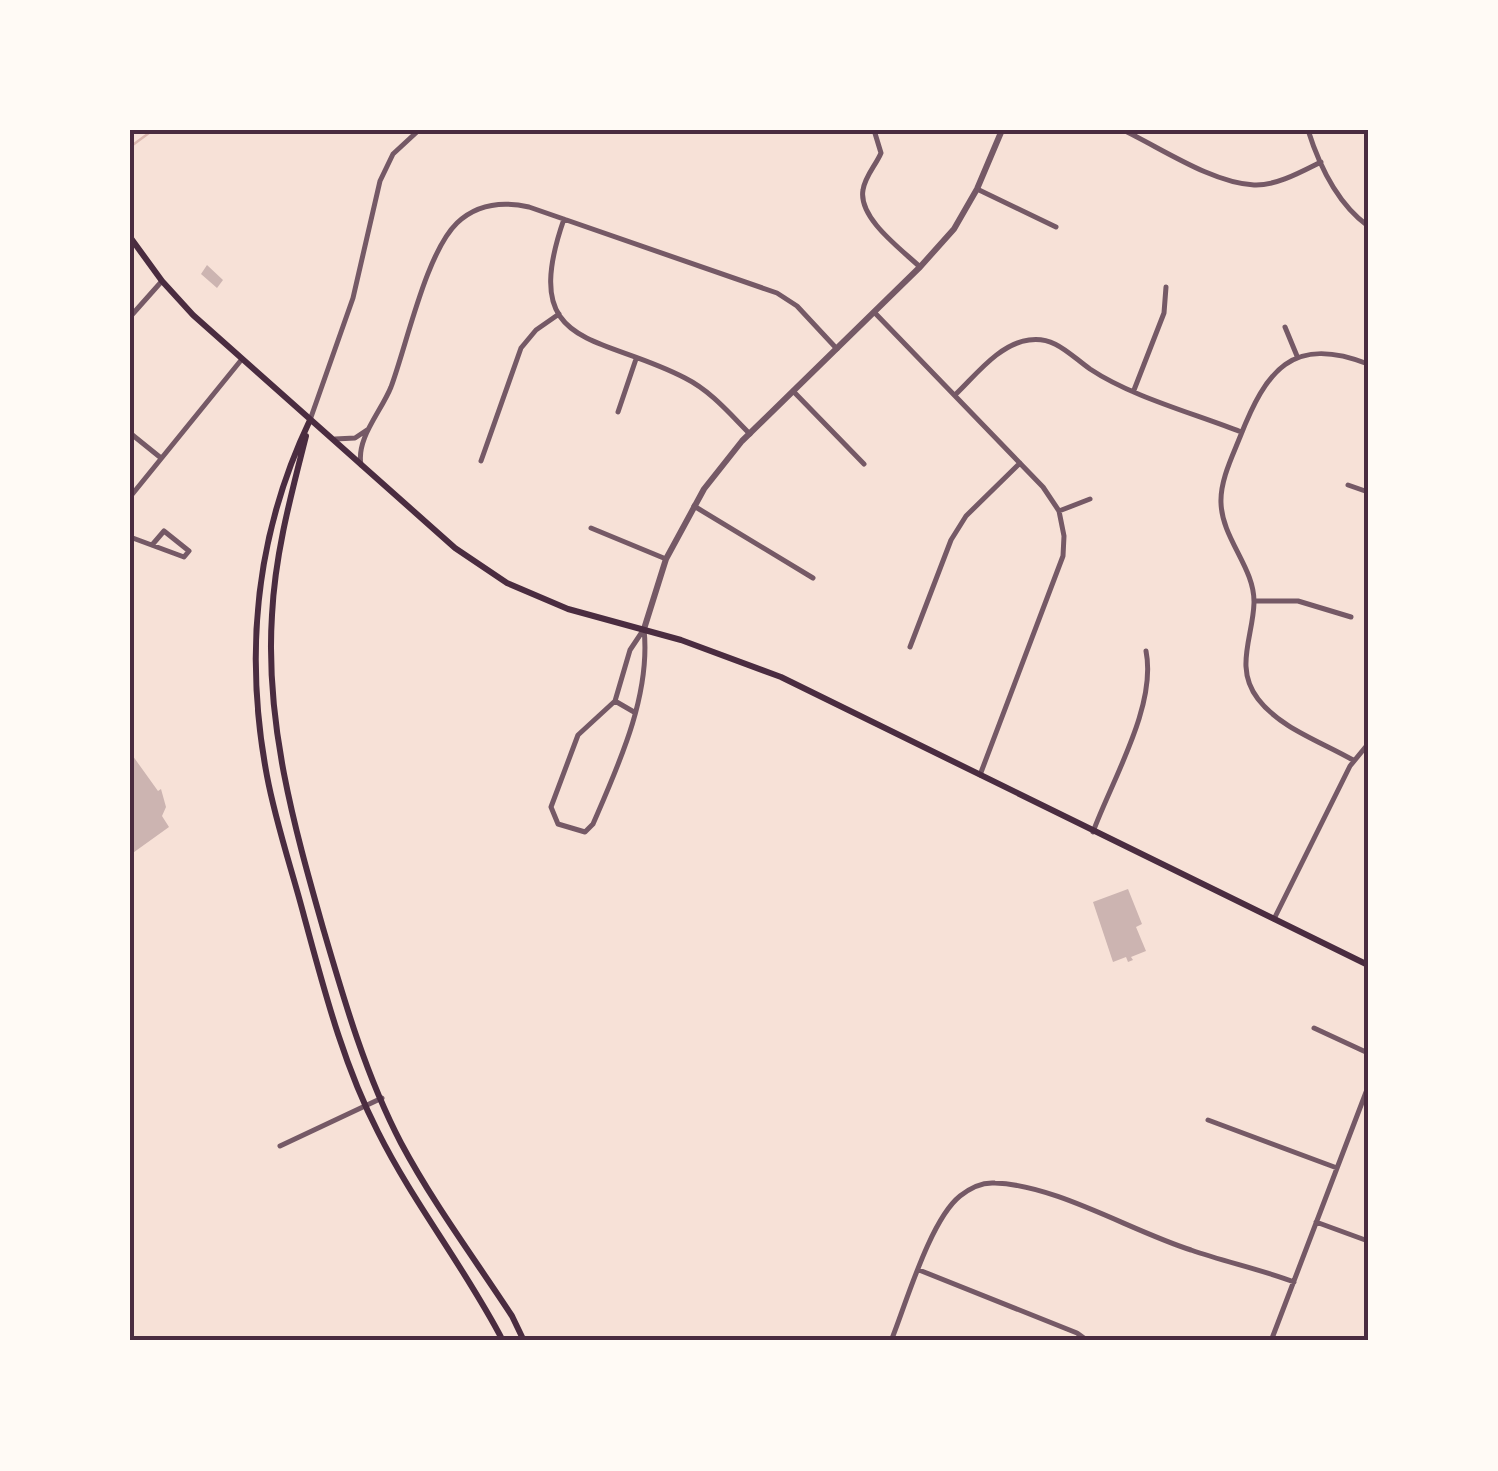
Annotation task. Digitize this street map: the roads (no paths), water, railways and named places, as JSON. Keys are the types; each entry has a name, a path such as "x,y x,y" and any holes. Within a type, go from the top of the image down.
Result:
{"main road":[{"path":"130,236 162,281 193,315 455,548 492,575 568,609 748,663 1368,965"},
{"path":"310,420 285,520 274,587 272,650 282,773 343,996 382,1098 409,1156 512,1316 524,1341"},
{"path":"310,420 286,471 268,540 257,621 256,690 267,777 330,1011 366,1106 423,1210 503,1341"}],"street":[{"path":"310,420 357,284 380,181 392,154 418,130"},
{"path":"874,130 881,153 863,186 867,211 920,267"},
{"path":"644,629 647,654 630,732 591,827 581,833 558,824 551,807 576,740 614,702 630,650 644,629 666,559 694,506 750,434 920,267 954,228 978,189 1002,130"},
{"path":"1308,130 1320,162 1352,214 1368,226"},
{"path":"1127,131 1224,179 1256,186 1288,178 1320,162"},
{"path":"978,189 1056,227"},
{"path":"362,465 362,444 390,389 447,234 470,212 501,203 529,207 777,293 797,306 837,349"},
{"path":"564,219 550,270 553,300 559,314 584,338 699,386 750,434"},
{"path":"130,318 162,281"},
{"path":"1134,390 1164,313 1166,287"},
{"path":"874,312 1043,487 1059,511 1064,536 1058,576 980,775"},
{"path":"481,461 521,348 536,330 559,314"},
{"path":"1285,327 1297,356"},
{"path":"955,394 998,354 1033,339 1056,343 1090,369 1242,432"},
{"path":"1354,760 1278,719 1255,695 1246,671 1245,647 1255,601 1247,574 1224,529 1220,500 1242,432 1262,387 1282,365 1297,356 1330,353 1368,364"},
{"path":"130,497 242,358"},
{"path":"618,412 636,359"},
{"path":"793,391 864,464"},
{"path":"329,438 354,438 372,424"},
{"path":"130,433 161,458"},
{"path":"910,647 952,540 966,516 1020,463"},
{"path":"1348,485 1368,492"},
{"path":"1059,511 1090,499"},
{"path":"694,506 814,578"},
{"path":"591,528 666,559"},
{"path":"130,537 184,558 189,550 164,531 152,545"},
{"path":"1255,601 1298,602 1350,617"},
{"path":"1093,832 1145,697 1150,673 1146,651"},
{"path":"614,702 634,712"},
{"path":"1274,920 1354,760 1368,744"},
{"path":"1314,1028 1368,1053"},
{"path":"1271,1341 1368,1087"},
{"path":"280,1146 382,1098"},
{"path":"1208,1120 1337,1168"},
{"path":"891,1341 934,1233 956,1199 975,1186 993,1182 1033,1188 1191,1250 1254,1266 1294,1282"},
{"path":"1316,1222 1368,1241"},
{"path":"919,1270 1077,1332 1088,1341"}],"waterway":[{"path":"130,147 153,130"}]}
